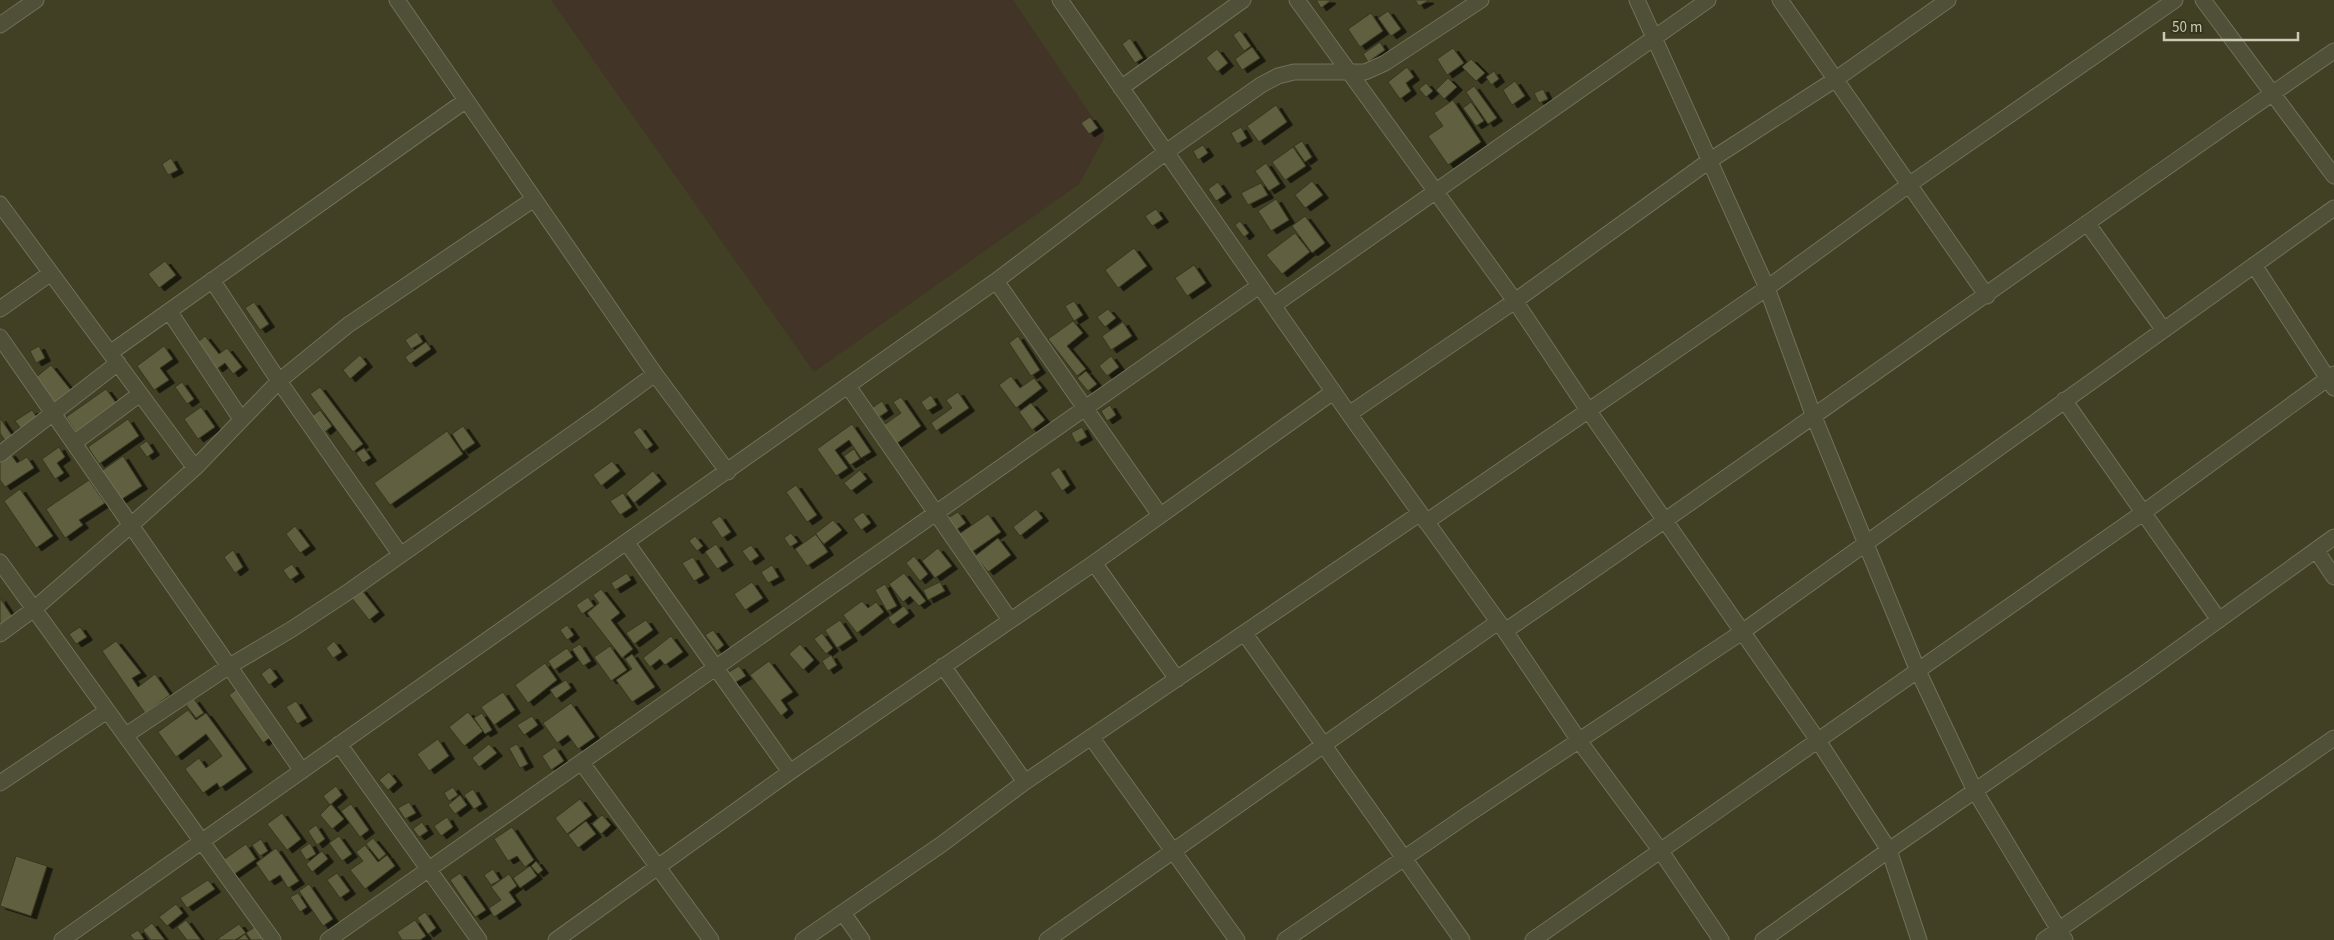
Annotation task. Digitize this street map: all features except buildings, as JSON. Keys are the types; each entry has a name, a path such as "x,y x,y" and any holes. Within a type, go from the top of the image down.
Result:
{"street":[{"path":"0,25 36,0"},
{"path":"397,0 655,374 728,472"},
{"path":"1060,0 1333,392 1502,627 1580,742 1660,850 1721,940"},
{"path":"1121,88 1243,0"},
{"path":"1297,0 1515,301 1588,410 1817,740 1889,850 1919,940"},
{"path":"62,940 728,472 996,281 1166,152 1261,85 1278,76 1294,72 1365,72 1385,63 1481,0"},
{"path":"1637,0 1708,161 1767,288 1814,417 1918,671 1975,791 2062,935"},
{"path":"1274,305 1708,0"},
{"path":"1780,0 1987,296"},
{"path":"1349,414 1515,301 1708,161 1836,79 1948,0"},
{"path":"803,940 1091,737 1588,410 1767,288 1910,184 2175,0"},
{"path":"2203,0 2334,176"},
{"path":"1047,940 1324,744 1665,521 2334,51"},
{"path":"0,454 53,413 169,311 465,101"},
{"path":"0,634 34,609 195,468 279,381 348,325 534,199"},
{"path":"0,204 195,468"},
{"path":"1285,940 1742,632 2334,208"},
{"path":"2087,223 2163,329"},
{"path":"1533,940 2332,380 2254,265"},
{"path":"0,309 51,273"},
{"path":"212,280 279,381 400,554"},
{"path":"996,281 1160,515"},
{"path":"328,940 1259,286"},
{"path":"169,311 241,419"},
{"path":"0,337 302,771"},
{"path":"126,735 228,667 292,629 595,418 655,374"},
{"path":"848,386 1010,620"},
{"path":"556,940 790,772 1094,563 1333,392"},
{"path":"74,443 140,394"},
{"path":"2064,400 2219,620"},
{"path":"1763,940 2334,537"},
{"path":"627,543 790,772"},
{"path":"2316,550 2334,577"},
{"path":"0,562 273,940"},
{"path":"1094,563 1177,679"},
{"path":"1245,634 1462,940"},
{"path":"943,666 1026,782"},
{"path":"0,783 108,711"},
{"path":"1091,737 1237,940"},
{"path":"2044,940 2062,935 2334,738"},
{"path":"339,744 479,940"},
{"path":"582,763 711,940"},
{"path":"843,913 862,940"}],"shaded area":[{"path":"551,0 1013,0 1105,136 1079,184 814,372"}]}
